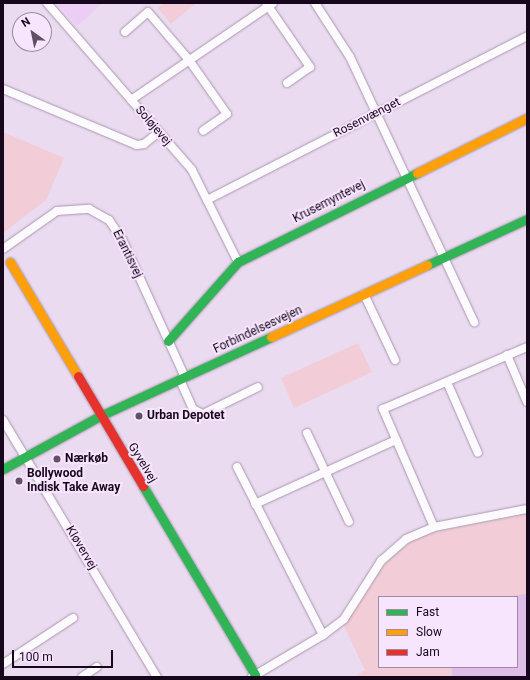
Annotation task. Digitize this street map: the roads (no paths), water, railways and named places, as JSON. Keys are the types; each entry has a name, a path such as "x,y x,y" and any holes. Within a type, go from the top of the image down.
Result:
{"street":[{"name":"Soløjevej","path":"47,3 192,170 238,262"},
{"path":"315,3 350,57 474,322"},
{"path":"131,100 269,4 310,67 287,83"},
{"path":"125,32 148,12 190,60 227,114 203,131"},
{"name":"Rosenvænget","path":"207,200 527,36"},
{"path":"3,89 137,146 144,144 158,132"},
{"name":"Krusemyntevej","path":"168,341 238,262 527,118"},
{"name":"Erantisvej","path":"3,249 57,211 78,208 99,214 109,220 122,239 168,341 193,409 203,414 258,387"},
{"name":"Forbindelsesvejen","path":"3,469 100,416 527,219"},
{"name":"Gyvelvej","path":"10,262 253,676"},
{"path":"364,294 395,360"},
{"path":"434,527 383,409 527,347"},
{"path":"507,356 527,402"},
{"path":"446,382 478,453"},
{"name":"Kløvervej","path":"3,420 157,677"},
{"path":"306,433 349,522"},
{"path":"255,504 396,440"},
{"path":"237,467 323,635"},
{"path":"253,676 323,635 344,619 381,561 393,548 418,532 434,527 527,509"},
{"path":"3,664 73,618"},
{"path":"82,677 97,667"}],"place":[{"name":"Urban Depotet","path":"139,416"},
{"name":"Nærkøb","path":"57,459"},
{"name":"Bollywood Indisk Take Away","path":"19,481"}]}
